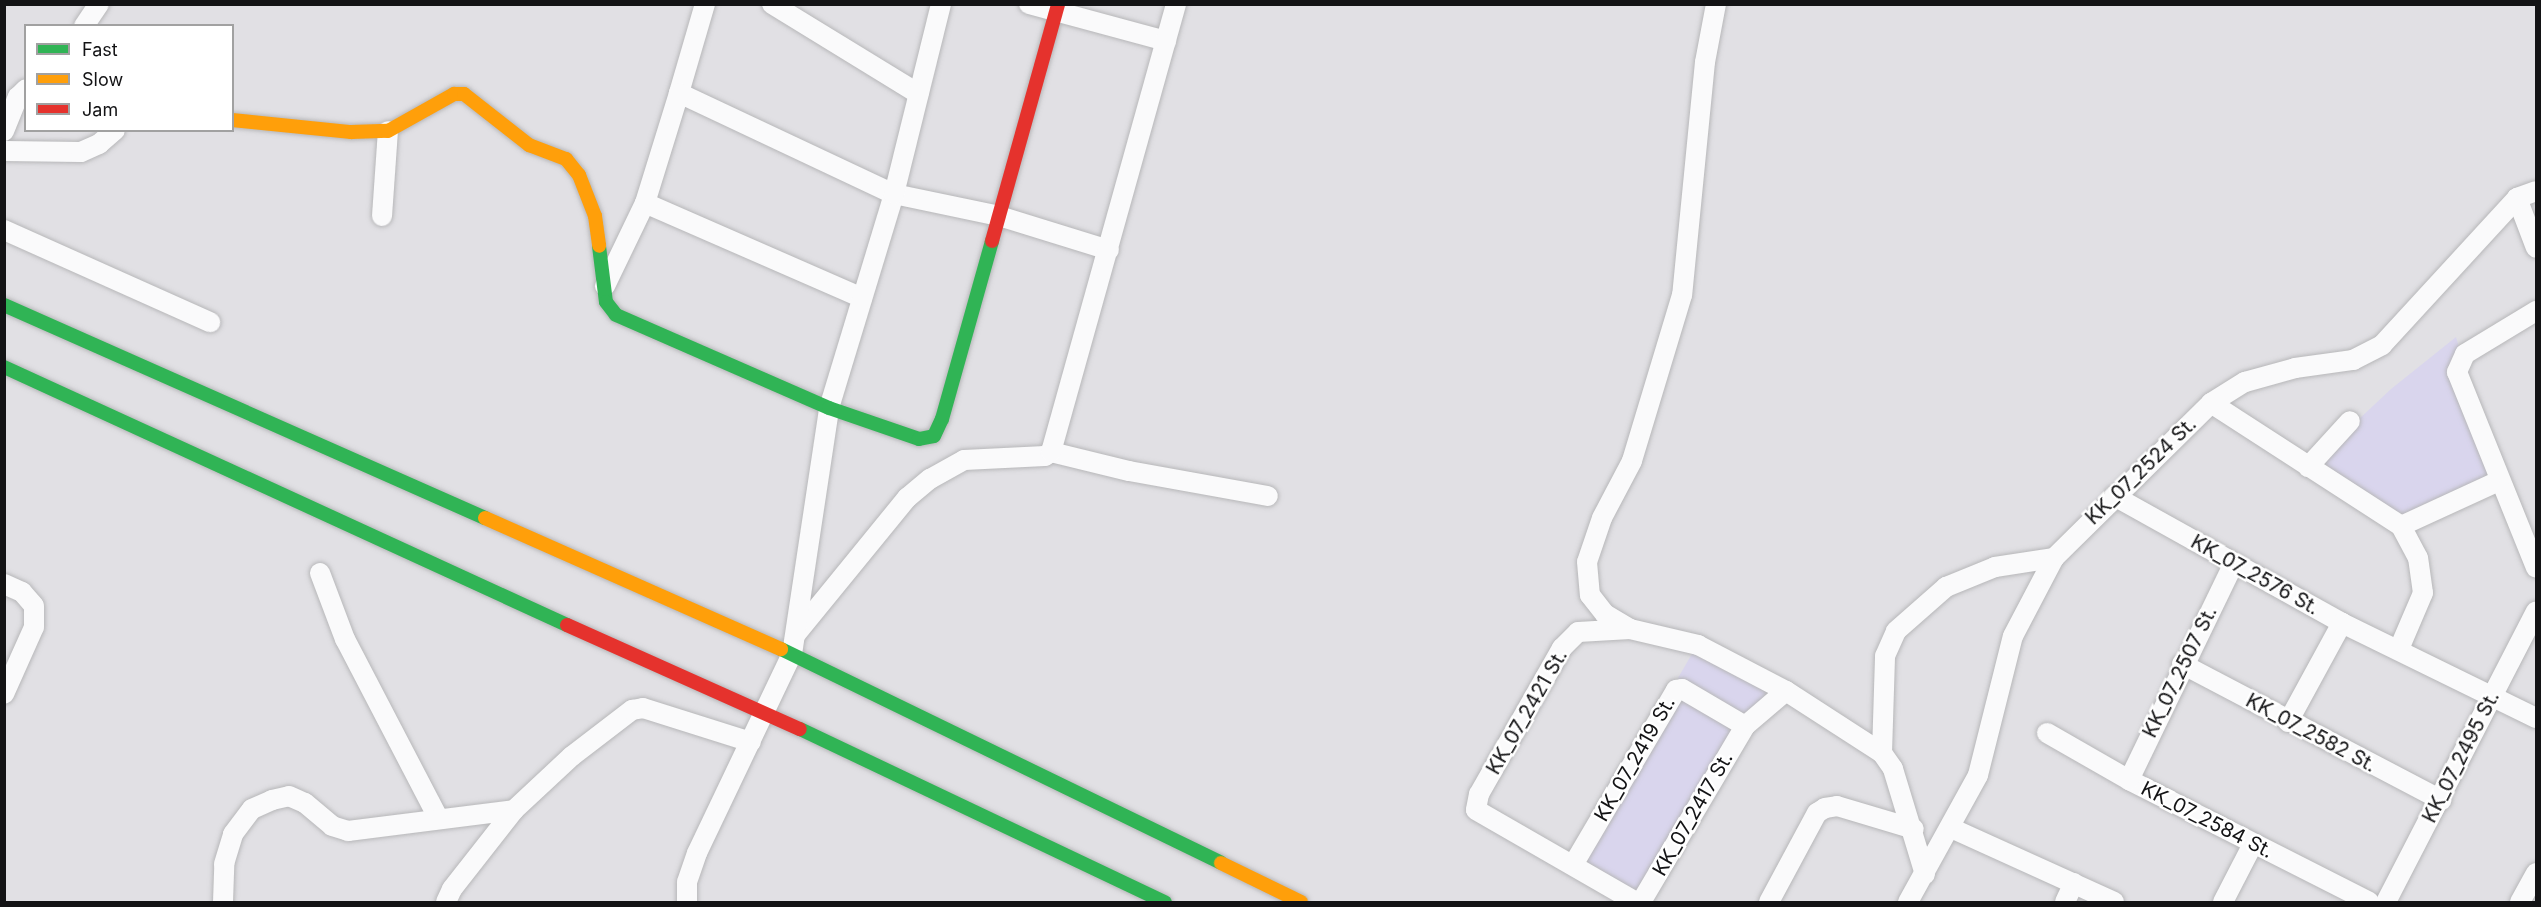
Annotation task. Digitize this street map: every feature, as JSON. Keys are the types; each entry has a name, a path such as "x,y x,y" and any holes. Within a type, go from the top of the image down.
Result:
{"main road":[{"path":"234,120 351,132 388,131 454,94 464,94 529,145 566,159 579,175 595,216 606,302 616,315 829,408 919,439 934,436 942,419 1057,9"},
{"path":"4,305 792,654 1115,809 1301,903"},
{"path":"4,367 413,557 767,713 1165,903"}],"street":[{"path":"85,24 99,4"},
{"path":"604,289 645,203 705,4"},
{"path":"772,4 919,94"},
{"path":"687,903 687,882 698,853 767,713 792,654 829,408 894,194 941,4"},
{"path":"1029,4 1057,9 1166,41"},
{"path":"796,634 907,498 930,479 964,459 1045,456 1051,452 1176,4"},
{"path":"1716,4 1704,62 1682,295 1632,461 1602,518 1587,562 1590,596 1605,614 1630,629 1698,645 1786,691 1882,753 1893,769 1914,829 1925,874"},
{"path":"4,131 16,92"},
{"path":"679,93 894,194 999,216 1109,250"},
{"path":"382,216 388,131"},
{"path":"4,151 81,152 99,144 113,132"},
{"name":"KK_07_2524 St.","path":"1908,903 1978,775 2013,636 2054,558 2114,496 2211,403 2245,382 2295,368 2353,360 2382,345 2517,198 2536,191"},
{"path":"2517,198 2536,248"},
{"path":"645,203 862,298"},
{"path":"4,230 210,322"},
{"path":"2536,311 2465,354 2457,364 2457,372 2499,481 2536,567"},
{"path":"2211,403 2400,526 2418,558 2423,593 2398,648"},
{"path":"2308,467 2350,421"},
{"path":"1051,452 1129,471 1268,496"},
{"path":"2400,526 2499,481"},
{"name":"KK_07_2576 St.","path":"2114,496 2233,565 2536,718"},
{"path":"1882,753 1885,656 1896,632 1946,587 1995,567 2054,558"},
{"name":"KK_07_2507 St.","path":"2129,780 2182,664 2233,565"},
{"path":"320,573 345,639 438,818"},
{"path":"4,584 22,592 34,606 34,627 4,694"},
{"name":"KK_07_2495 St.","path":"2386,903 2536,611"},
{"path":"2288,722 2342,622"},
{"name":"KK_07_2421 St.","path":"1573,865 1476,810 1479,794 1562,648 1578,632 1630,629"},
{"name":"KK_07_2582 St.","path":"2182,664 2288,722 2440,800"},
{"name":"KK_07_2419 St.","path":"1573,865 1676,690 1682,689 1745,726"},
{"name":"KK_07_2417 St.","path":"1641,903 1745,726 1786,691"},
{"path":"446,903 452,889 514,810 572,756 633,710 644,708 751,742"},
{"name":"KK_07_2584 St.","path":"2048,733 2129,780 2369,903"},
{"path":"223,903 224,864 233,834 252,809 272,800 289,796 305,803 332,826 348,831 372,831 438,818 514,810"},
{"path":"1769,903 1817,813 1825,808 1837,806 1914,829"},
{"path":"1951,828 2074,882 2114,903"},
{"path":"2223,903 2253,844"},
{"path":"1573,865 1636,903"},
{"path":"2520,903 2536,873"},
{"path":"2065,903 2074,882"}],"shaded area":[{"path":"2456,337 2499,481 2401,526 2308,467 2391,389"},
{"path":"1700,640 1772,683 1640,902 1570,864"}],"traffic: fast":[{"path":"599,246 606,302 616,315 829,408 919,439 934,436 942,419 992,241"},
{"path":"4,305 485,518"},
{"path":"4,367 567,625"},
{"path":"781,649 1221,863"},
{"path":"800,729 1165,902"}],"traffic: slow":[{"path":"234,120 351,132 388,131 454,94 464,94 529,145 566,159 579,175 595,216 599,246"},
{"path":"485,518 781,649"},
{"path":"1221,863 1301,902"}],"traffic: jam":[{"path":"992,241 1058,4"},
{"path":"567,625 800,729"}]}
